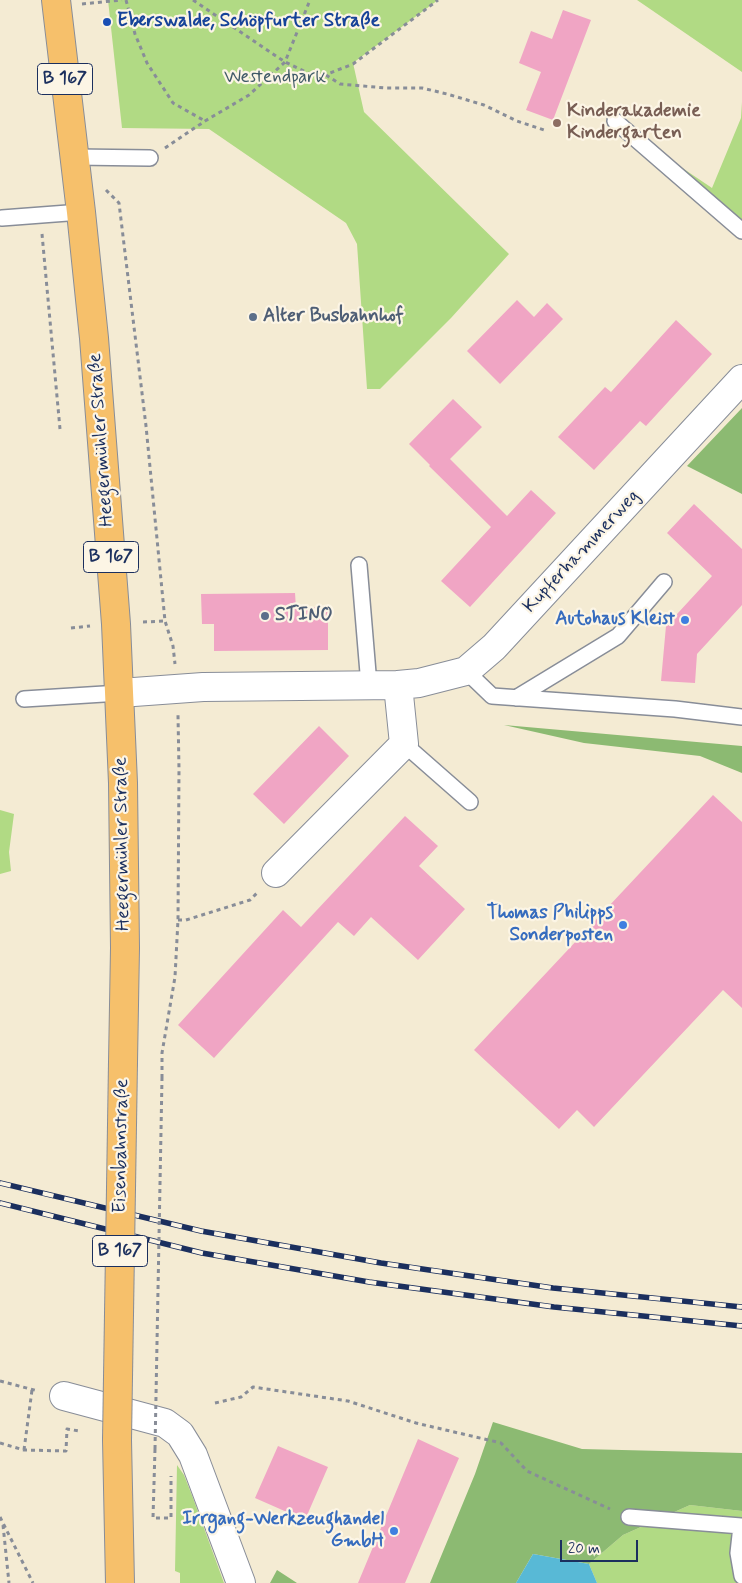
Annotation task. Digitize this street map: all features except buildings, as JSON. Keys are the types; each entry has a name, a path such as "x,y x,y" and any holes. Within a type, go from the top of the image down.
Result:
{"main road":[{"name":"Heegermühler Straße","path":"56,3 81,212 101,422 116,624 123,783 124,1062"},
{"name":"Eisenbahnstraße","path":"120,1583 117,1440 124,1062"}],"street":[{"name":"Kupferhammerweg","path":"120,692 203,687 398,685 420,683 466,671 494,647 742,379"},
{"path":"276,873 404,744 398,685"},
{"path":"64,1396 165,1423 180,1434 193,1455 241,1583"}],"lane":[{"path":"615,121 742,231"},
{"path":"75,157 150,158"},
{"path":"2,218 81,212"},
{"path":"358,565 370,685"},
{"path":"516,698 618,636 664,582"},
{"path":"466,671 492,696 675,709 742,717"},
{"path":"24,699 120,692"},
{"path":"404,744 470,802"},
{"path":"629,1517 742,1526 738,1553 742,1576"}],"path":[{"path":"56,3 122,0"},
{"path":"126,0 135,34 148,63 173,103 205,121"},
{"path":"193,0 285,62 314,76 325,75 352,64 438,0"},
{"path":"150,158 205,121 249,96 285,62 310,0"},
{"path":"325,75 340,84 386,88 422,88 447,94 484,106 544,130"},
{"path":"75,157 119,204 146,426 165,621 173,646 177,689 179,769 178,920 175,977 162,1053 154,1518 171,1518 171,1475"},
{"path":"40,216 60,429"},
{"path":"178,920 186,920 250,900"},
{"path":"0,1380 32,1390 64,1396"},
{"path":"215,1403 241,1397 253,1388 348,1401 416,1423 501,1443 527,1470 629,1517"},
{"path":"24,1450 32,1390"},
{"path":"0,1443 24,1450 66,1451 67,1429 79,1431"},
{"path":"0,1517 9,1583"},
{"path":"1,1523 34,1583"}],"green space":[{"name":"Westendpark","path":"108,0 438,0 353,63 364,112 509,254 451,318 380,389 367,389 357,244 346,223 209,129 122,128"},
{"path":"637,0 742,0 742,72"},
{"path":"742,102 742,232 623,128 712,188 741,118"},
{"path":"742,408 742,494 687,466"},
{"path":"504,725 742,746 742,773 700,756 584,743"},
{"path":"0,810 14,814 9,852 11,871 0,874"},
{"path":"493,1422 582,1449 742,1453 742,1511 690,1505 623,1535 589,1564 533,1554 516,1583 430,1583 475,1474"},
{"path":"177,1465 184,1475 224,1583 180,1583 180,1573 175,1571"},
{"path":"690,1505 742,1511 742,1583 597,1583 589,1564 623,1535"},
{"path":"277,1570 297,1583 270,1583"}],"water":[{"path":"533,1554 589,1564 597,1583 516,1583"}],"railway":[{"path":"0,1183 201,1231 381,1263 553,1288 742,1307"},
{"path":"0,1203 202,1253 369,1282 554,1307 742,1326"}],"place":[{"name":"Eberswalde, Schöpfurter Straße","path":"107,22"},
{"name":"Kinderakademie Kindergarten","path":"557,123"},
{"name":"Alter Busbahnhof","path":"253,317"},
{"name":"STINO","path":"265,616"},
{"name":"Autohaus Kleist","path":"685,620"},
{"name":"Thomas Philipps Sonderposten","path":"623,925"},
{"name":"Irrgang-Werkzeughandel GmbH","path":"394,1531"}]}
